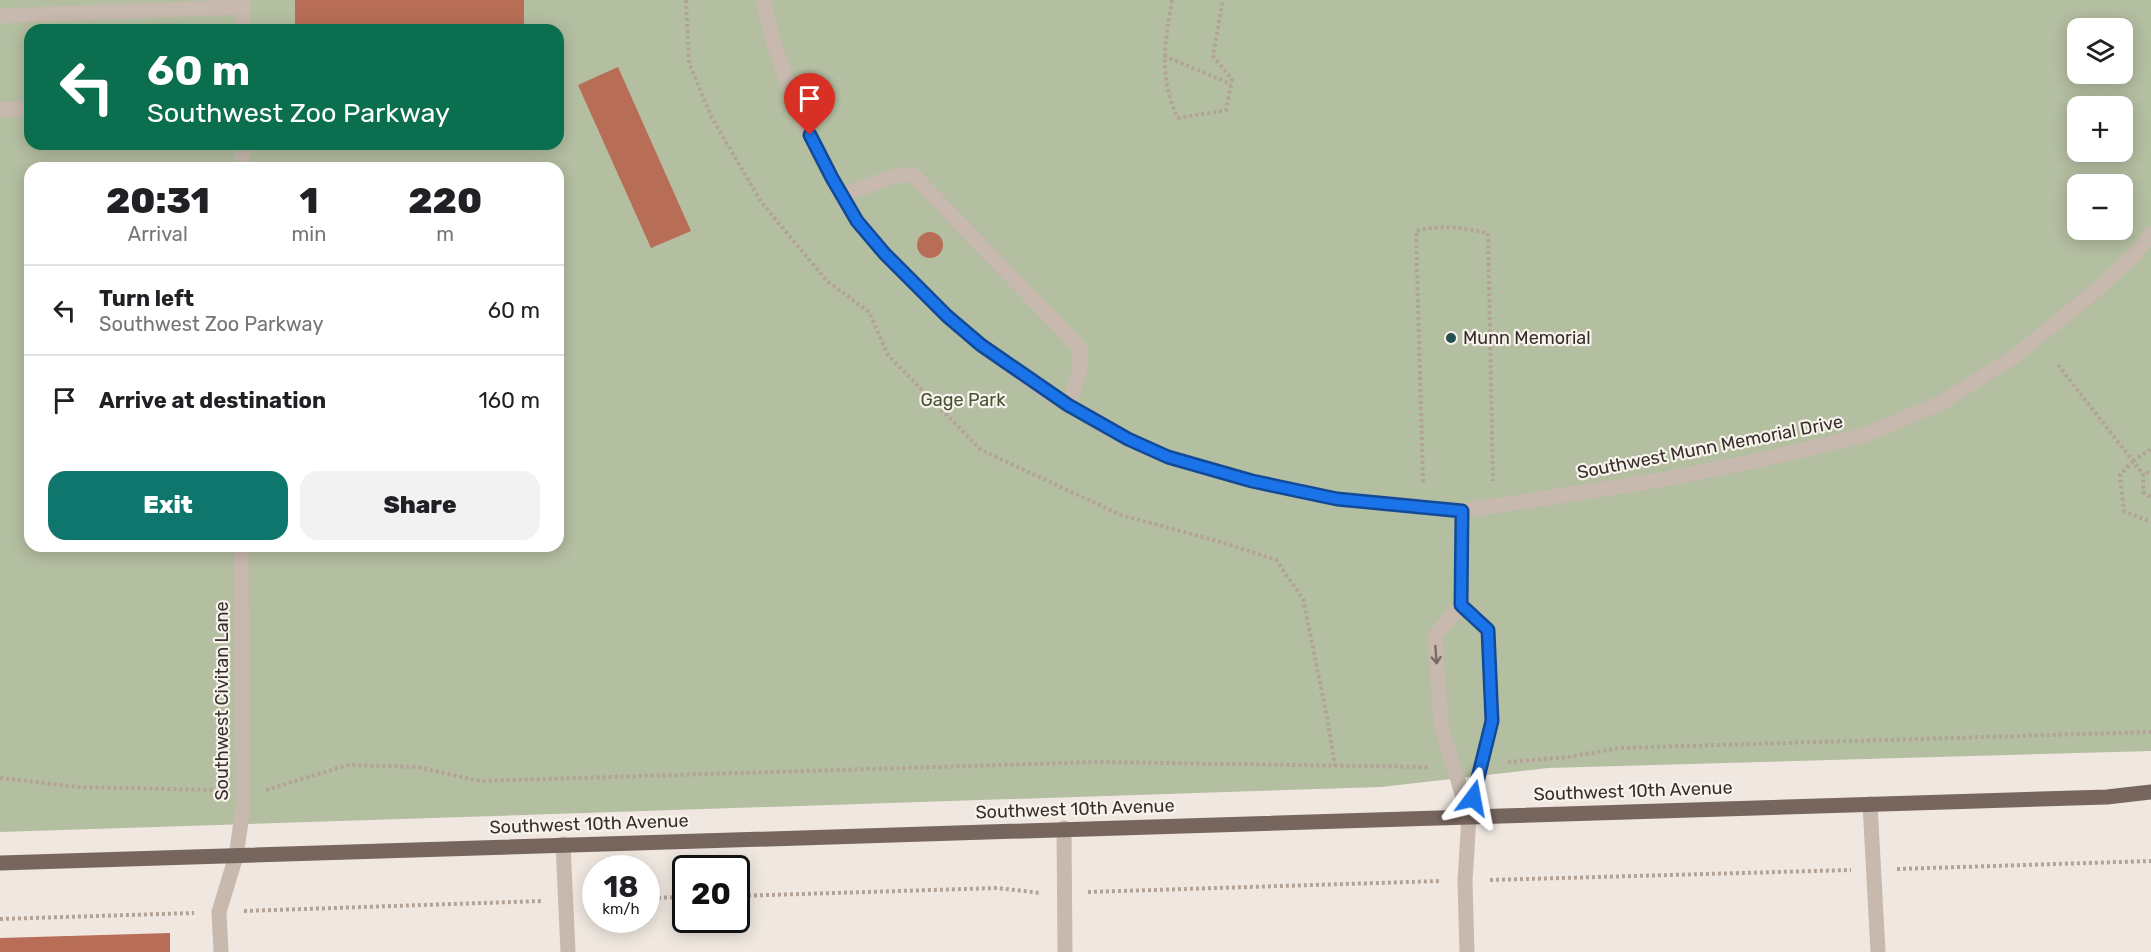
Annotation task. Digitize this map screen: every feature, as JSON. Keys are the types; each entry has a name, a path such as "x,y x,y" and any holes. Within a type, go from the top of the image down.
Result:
{"main road":[{"name":"Southwest 10th Avenue","path":"0,863 2107,797 2151,792"}],"street":[{"name":"Southwest Munn Memorial Drive","path":"763,0 774,44 790,90 841,195 857,221 885,254 947,316 981,345 1068,405 1128,439 1168,457 1252,481 1337,499 1462,511 1660,480 1862,436 1941,403 2015,356 2100,287 2136,253 2151,233"},
{"path":"0,16 243,3 243,24"},
{"path":"0,110 24,108"},
{"path":"841,195 895,176 913,175 1080,348 1080,371 1068,405"},
{"path":"1462,511 1461,605 1435,636 1441,726 1469,816"},
{"name":"Southwest Civitan Lane","path":"221,952 219,912 236,856 243,808 241,552"},
{"path":"1461,605 1488,630 1492,721 1469,816 1465,881 1467,952"},
{"path":"1870,804 1878,952"},
{"path":"1064,828 1065,952"},
{"path":"563,844 568,952"}],"path":[{"path":"686,0 689,63 711,116 761,202 827,281 869,312 888,355 981,450 1121,515 1221,542 1276,560 1303,599 1335,766"},
{"path":"1172,0 1163,56 1169,100 1178,118 1226,111 1232,79 1213,56 1223,0"},
{"path":"1163,56 1231,84"},
{"path":"1423,483 1416,231 1431,227 1461,228 1488,233 1494,482"},
{"path":"2058,365 2144,474 2143,492 2151,497"},
{"path":"2151,449 2133,461 2120,475 2124,511 2151,522"},
{"path":"1481,764 1569,757 1619,748 2151,732"},
{"path":"0,778 78,787 267,790 348,765 417,767 480,781 1097,762 1454,767"},
{"path":"0,919 566,900"}],"green space":[{"name":"Gage Park","path":"0,0 2151,0 2151,751 1548,768 1381,787 0,832"}],"building":[{"path":"295,0 524,0 524,24 295,24"},
{"path":"618,67 691,231 651,248 578,85"},
{"path":"930,232 939,236 943,245 939,254 930,258 921,254 917,245 921,236"},
{"path":"170,933 170,952 0,952 0,938"}],"place":[{"name":"Munn Memorial","path":"1451,338"}],"route":[{"path":"810,135 857,221 885,254 947,316 981,345 1052,396 1128,439 1168,457 1252,481 1337,499 1462,511 1461,605 1488,630 1492,721 1473,798"}]}
